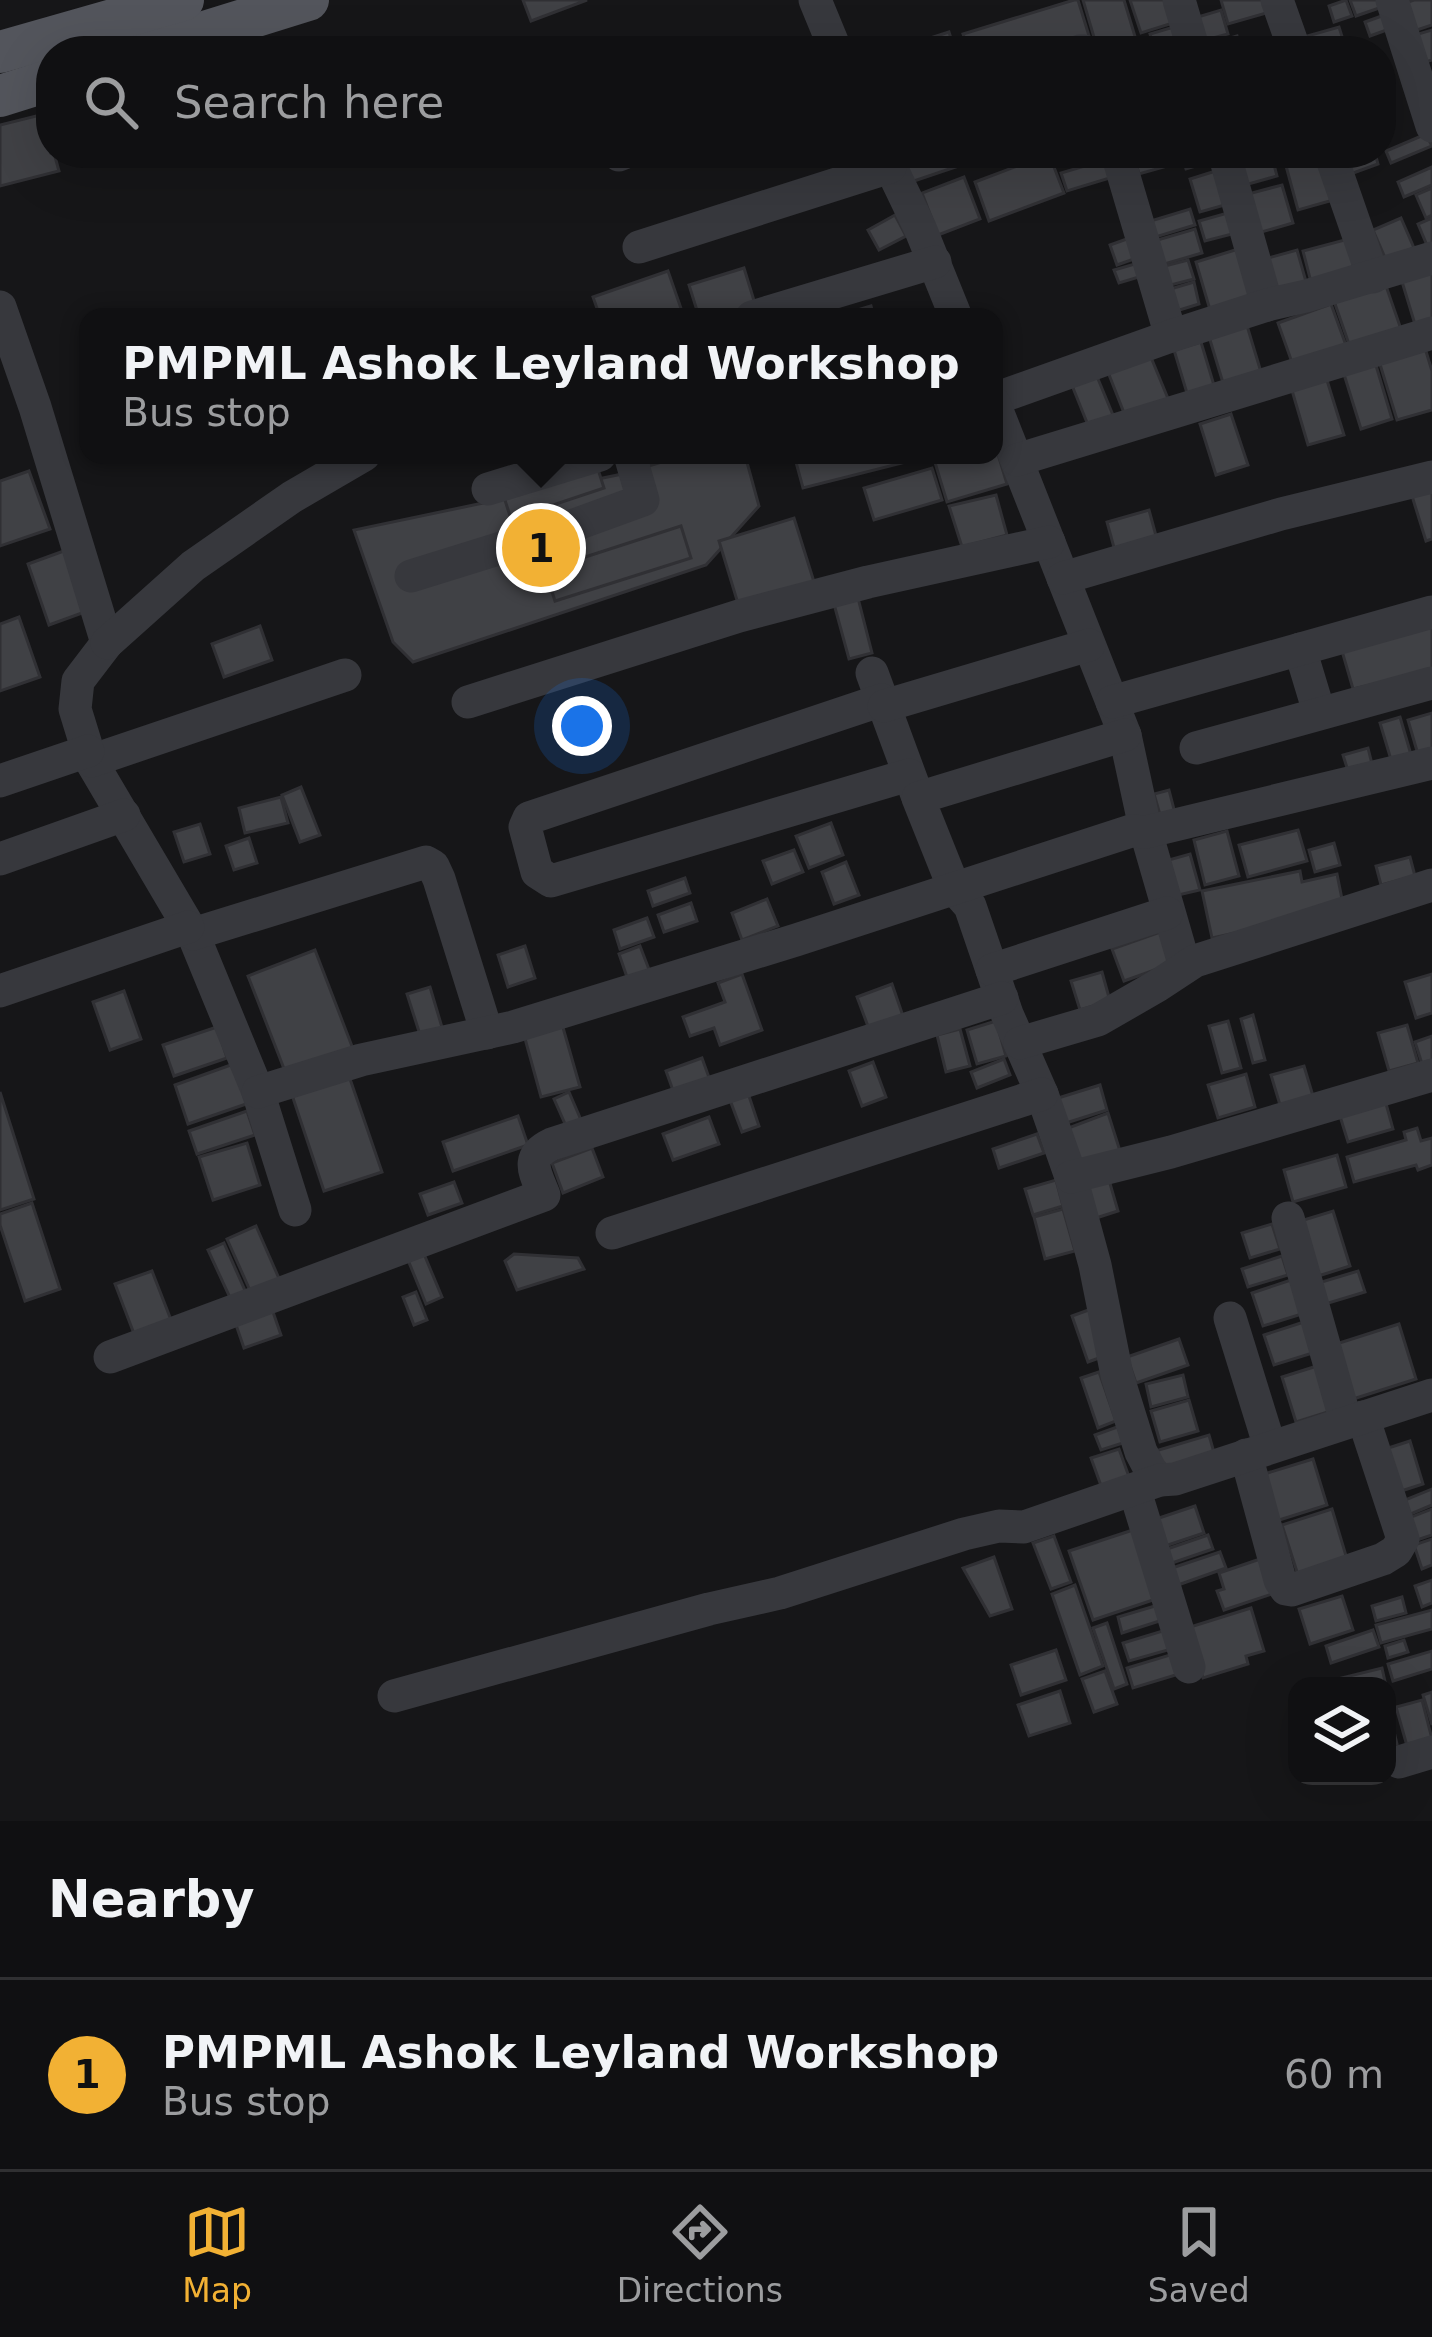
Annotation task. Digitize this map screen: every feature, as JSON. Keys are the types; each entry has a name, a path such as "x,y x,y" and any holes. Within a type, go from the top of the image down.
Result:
{"main road":[{"path":"57,36 184,0"},
{"path":"192,36 308,0"},
{"path":"0,52 36,42"},
{"path":"0,96 36,85"}],"street":[{"path":"815,0 830,36"},
{"path":"1180,0 1190,36"},
{"path":"1277,0 1290,36"},
{"path":"1392,0 1432,126"},
{"path":"639,247 864,168"},
{"path":"891,168 953,308"},
{"path":"1122,168 1171,336"},
{"path":"1228,168 1268,305"},
{"path":"1335,168 1373,277"},
{"path":"1003,398 1171,336 1432,257"},
{"path":"782,308 935,262"},
{"path":"0,308 107,643"},
{"path":"1017,460 1432,333"},
{"path":"1003,424 1125,735 1146,832 1185,967"},
{"path":"295,1210 258,1092 190,931 89,756 75,709 78,681 107,643 193,566 349,464"},
{"path":"488,490 571,464"},
{"path":"411,576 643,500 633,464"},
{"path":"1063,578 1281,514 1432,477"},
{"path":"469,702 739,616 1049,542"},
{"path":"1112,702 1432,612"},
{"path":"1089,645 879,693 530,818 525,827 537,872 551,881 1125,735"},
{"path":"1300,649 1319,712"},
{"path":"0,781 344,675"},
{"path":"1196,748 1432,682"},
{"path":"879,693 954,888 970,906 1071,1177 1117,1375 1141,1452 1189,1667"},
{"path":"258,1092 361,1060 487,1033 751,954 1131,831 1146,832 1432,764"},
{"path":"0,859 124,814"},
{"path":"0,992 426,862 439,879 487,1033"},
{"path":"1020,1043 1098,1020 1212,955 1432,885"},
{"path":"110,1358 544,1195 533,1167 540,1150 553,1144 997,984 1167,913"},
{"path":"1071,1177 1432,1075"},
{"path":"612,1233 1042,1094"},
{"path":"1230,1318 1280,1580 1286,1589 1383,1558 1401,1546 1403,1539 1354,1420 1288,1218"},
{"path":"394,1696 781,1593 964,1534 998,1526 1024,1527 1432,1394"},
{"path":"1399,1762 1432,1752"}],"building":[{"path":"523,0 587,0 531,21"},
{"path":"1078,0 1089,36 964,36"},
{"path":"1083,0 1124,0 1135,36 1094,36"},
{"path":"1130,0 1166,0 1173,23 1141,33"},
{"path":"1221,0 1267,0 1270,12 1228,24"},
{"path":"1346,0 1352,16 1334,22 1329,6"},
{"path":"1350,0 1386,0 1388,5 1356,16"},
{"path":"1432,0 1432,25 1408,33 1399,5"},
{"path":"1221,10 1228,34 1196,36 1191,19"},
{"path":"1390,13 1395,27 1370,36 1365,22"},
{"path":"1177,26 1180,36 1151,36"},
{"path":"1339,27 1342,36 1307,36"},
{"path":"1432,30 1432,60 1417,65 1408,37"},
{"path":"36,116 36,168 59,171 0,186 0,125"},
{"path":"1426,134 1432,146 1396,161 1396,147"},
{"path":"1432,167 1432,185 1404,197 1398,182"},
{"path":"903,168 952,168 908,183"},
{"path":"1012,168 1054,168 1064,193 989,221 975,182"},
{"path":"1121,168 1123,174 1067,191 1061,173"},
{"path":"1233,168 1275,168 1277,176 1238,187"},
{"path":"1287,168 1328,168 1337,199 1298,210"},
{"path":"1342,168 1367,168 1345,176"},
{"path":"1222,169 1232,203 1200,212 1190,179"},
{"path":"964,177 980,219 938,235 922,193"},
{"path":"1282,185 1293,223 1258,233 1248,194"},
{"path":"1432,188 1432,215 1426,218 1416,195"},
{"path":"1190,209 1195,225 1149,239 1144,223"},
{"path":"1238,210 1244,231 1205,241 1199,221"},
{"path":"895,215 906,236 879,250 868,230"},
{"path":"1401,218 1414,248 1386,260 1373,230"},
{"path":"1432,218 1432,248 1429,250 1418,224"},
{"path":"1195,229 1202,253 1161,265 1154,241"},
{"path":"1138,235 1145,255 1117,265 1110,245"},
{"path":"1352,238 1361,273 1312,286 1303,251"},
{"path":"1245,247 1259,296 1210,310 1196,262"},
{"path":"1297,250 1307,285 1272,296 1261,260"},
{"path":"1188,260 1194,279 1163,287 1157,268"},
{"path":"1145,261 1149,274 1119,283 1114,270"},
{"path":"1432,266 1432,326 1417,331 1400,275"},
{"path":"744,268 756,307 696,308 689,285"},
{"path":"668,271 681,308 597,308 593,297"},
{"path":"1194,282 1199,304 1173,312 1167,290"},
{"path":"1385,283 1402,332 1351,350 1334,301"},
{"path":"1331,304 1347,348 1294,368 1278,323"},
{"path":"1245,319 1261,372 1223,383 1207,330"},
{"path":"1201,342 1216,392 1189,400 1174,350"},
{"path":"1425,348 1432,371 1432,410 1397,420 1379,361"},
{"path":"1148,350 1169,401 1126,418 1106,367"},
{"path":"1375,362 1392,419 1361,429 1343,371"},
{"path":"1096,374 1115,420 1090,430 1071,383"},
{"path":"1326,377 1344,435 1308,445 1291,387"},
{"path":"1231,414 1248,465 1216,475 1200,424"},
{"path":"593,464 604,488 511,519 503,494"},
{"path":"655,464 747,464 759,506 706,565 413,662 393,642 354,530"},
{"path":"796,464 898,464 803,488"},
{"path":"935,464 1001,464 1007,484 947,502"},
{"path":"932,468 942,500 874,520 864,488"},
{"path":"29,471 50,529 0,546 0,481"},
{"path":"1432,490 1432,539 1426,541 1412,496"},
{"path":"996,495 1007,535 962,547 949,506"},
{"path":"1149,510 1158,543 1116,555 1107,522"},
{"path":"794,518 815,585 739,607 719,541"},
{"path":"681,526 691,558 555,601 545,570"},
{"path":"72,548 93,609 49,625 28,564"},
{"path":"858,598 872,653 849,659 834,604"},
{"path":"19,617 40,677 0,691 0,624"},
{"path":"1432,620 1432,671 1353,689 1342,651"},
{"path":"260,626 272,660 224,677 212,644"},
{"path":"1432,713 1432,754 1419,758 1408,720"},
{"path":"1400,717 1412,758 1392,763 1380,723"},
{"path":"1368,748 1372,764 1348,771 1343,755"},
{"path":"301,787 320,835 300,842 282,795"},
{"path":"1169,790 1177,821 1163,825 1154,794"},
{"path":"281,797 288,823 245,833 239,808"},
{"path":"831,823 843,855 809,868 796,836"},
{"path":"200,824 210,854 184,862 174,832"},
{"path":"1298,830 1307,861 1248,877 1239,845"},
{"path":"1227,831 1239,876 1205,885 1194,840"},
{"path":"249,838 257,863 234,870 226,846"},
{"path":"1334,843 1340,865 1315,872 1309,850"},
{"path":"794,850 803,872 772,884 763,861"},
{"path":"1190,854 1200,890 1174,896 1165,861"},
{"path":"1410,857 1415,876 1381,885 1376,866"},
{"path":"846,862 859,895 834,904 822,872"},
{"path":"1300,871 1302,882 1337,874 1343,904 1310,917 1212,938 1202,891"},
{"path":"685,878 690,893 653,906 648,891"},
{"path":"767,899 778,926 742,940 732,913"},
{"path":"691,903 697,921 664,932 658,915"},
{"path":"647,918 654,937 620,949 614,930"},
{"path":"1166,930 1177,962 1124,981 1112,949"},
{"path":"525,946 535,978 508,987 498,955"},
{"path":"640,946 650,972 628,980 619,954"},
{"path":"315,950 355,1054 288,1079 248,976"},
{"path":"1102,972 1110,1001 1080,1010 1071,981"},
{"path":"742,974 762,1030 720,1045 714,1028 690,1036 683,1017 725,1002 718,983"},
{"path":"1432,974 1432,1013 1416,1018 1405,982"},
{"path":"892,984 903,1016 869,1029 857,997"},
{"path":"430,987 444,1034 422,1041 407,994"},
{"path":"124,991 141,1039 110,1050 93,1002"},
{"path":"1253,1015 1265,1060 1253,1063 1241,1019"},
{"path":"996,1021 1006,1056 977,1064 967,1030"},
{"path":"1228,1021 1241,1068 1222,1073 1209,1026"},
{"path":"562,1024 580,1087 541,1097 524,1035"},
{"path":"1407,1025 1418,1063 1389,1071 1378,1033"},
{"path":"217,1027 227,1058 174,1076 163,1045"},
{"path":"960,1029 970,1066 946,1072 937,1035"},
{"path":"1432,1036 1432,1064 1423,1067 1415,1042"},
{"path":"702,1058 711,1083 675,1096 666,1071"},
{"path":"1004,1059 1010,1075 977,1088 971,1072"},
{"path":"239,1062 252,1102 188,1124 175,1085"},
{"path":"873,1062 886,1097 862,1106 849,1071"},
{"path":"1304,1066 1313,1096 1280,1105 1271,1075"},
{"path":"348,1073 382,1172 324,1191 291,1092"},
{"path":"1246,1074 1255,1107 1218,1118 1208,1085"},
{"path":"1100,1085 1107,1110 1066,1123 1058,1098"},
{"path":"0,1092 34,1199 0,1210"},
{"path":"569,1092 581,1120 566,1126 554,1099"},
{"path":"748,1093 759,1126 742,1132 730,1100"},
{"path":"1385,1100 1393,1129 1348,1142 1339,1113"},
{"path":"247,1111 255,1135 197,1154 189,1131"},
{"path":"1108,1113 1120,1151 1079,1163 1063,1130"},
{"path":"518,1116 528,1145 453,1171 443,1142"},
{"path":"709,1117 719,1144 673,1160 663,1134"},
{"path":"1417,1128 1421,1141 1432,1138 1432,1165 1354,1182 1347,1157 1406,1140 1404,1132"},
{"path":"1037,1134 1044,1153 999,1168 993,1149"},
{"path":"247,1143 260,1185 213,1200 199,1157"},
{"path":"592,1148 603,1177 563,1193 552,1163"},
{"path":"1337,1155 1346,1187 1293,1202 1284,1170"},
{"path":"1056,1180 1063,1206 1033,1215 1025,1189"},
{"path":"1109,1180 1118,1211 1096,1218 1086,1187"},
{"path":"454,1182 462,1203 428,1215 420,1194"},
{"path":"32,1203 60,1289 25,1301 0,1214"},
{"path":"1063,1209 1075,1251 1045,1259 1034,1217"},
{"path":"1333,1211 1350,1266 1315,1277 1297,1222"},
{"path":"1272,1224 1280,1249 1250,1258 1242,1233"},
{"path":"256,1226 281,1283 252,1295 227,1239"},
{"path":"224,1243 247,1295 232,1302 208,1250"},
{"path":"424,1254 442,1297 426,1304 408,1260"},
{"path":"514,1254 578,1258 584,1269 517,1290 505,1261"},
{"path":"1282,1256 1288,1275 1248,1287 1242,1269"},
{"path":"152,1271 173,1325 136,1339 115,1284"},
{"path":"1358,1271 1365,1292 1322,1305 1315,1284"},
{"path":"1294,1279 1305,1313 1263,1326 1252,1293"},
{"path":"416,1292 427,1320 414,1325 403,1297"},
{"path":"1094,1308 1110,1354 1088,1362 1072,1316"},
{"path":"272,1309 281,1335 244,1348 235,1322"},
{"path":"1307,1321 1316,1352 1274,1365 1264,1335"},
{"path":"1399,1324 1416,1379 1350,1400 1333,1345"},
{"path":"1179,1339 1188,1365 1136,1383 1127,1357"},
{"path":"1317,1366 1331,1411 1296,1422 1282,1377"},
{"path":"1099,1372 1116,1421 1098,1428 1081,1378"},
{"path":"1183,1375 1188,1397 1151,1407 1146,1384"},
{"path":"1189,1400 1198,1431 1160,1442 1151,1411"},
{"path":"1120,1426 1126,1442 1101,1450 1095,1435"},
{"path":"1209,1435 1215,1456 1159,1474 1152,1452"},
{"path":"1410,1441 1423,1484 1395,1493 1382,1450"},
{"path":"1119,1449 1132,1485 1104,1494 1091,1458"},
{"path":"1313,1459 1327,1505 1276,1521 1261,1475"},
{"path":"1432,1489 1432,1505 1406,1516 1400,1502"},
{"path":"1195,1506 1204,1533 1162,1547 1153,1520"},
{"path":"1332,1509 1347,1559 1298,1575 1282,1525"},
{"path":"1432,1509 1432,1535 1414,1541 1406,1519"},
{"path":"1139,1528 1162,1597 1093,1620 1069,1551"},
{"path":"1208,1535 1213,1549 1172,1563 1167,1549"},
{"path":"1054,1536 1071,1582 1051,1589 1033,1543"},
{"path":"1432,1539 1432,1565 1422,1569 1414,1545"},
{"path":"1220,1552 1226,1568 1178,1585 1172,1568"},
{"path":"994,1557 1012,1609 990,1616 963,1568"},
{"path":"1263,1558 1275,1593 1224,1610 1217,1591 1224,1589 1219,1573"},
{"path":"1432,1580 1432,1603 1422,1607 1415,1586"},
{"path":"1075,1585 1103,1666 1080,1675 1052,1594"},
{"path":"1342,1596 1353,1630 1310,1644 1299,1609"},
{"path":"1402,1597 1406,1613 1376,1621 1372,1606"},
{"path":"1165,1603 1169,1618 1122,1633 1118,1617"},
{"path":"1251,1608 1264,1651 1246,1656 1248,1664 1203,1678 1187,1628"},
{"path":"1432,1610 1432,1629 1381,1643 1376,1625"},
{"path":"1107,1623 1127,1684 1114,1689 1093,1628"},
{"path":"1169,1629 1175,1648 1129,1661 1123,1643"},
{"path":"1373,1630 1379,1647 1331,1663 1326,1646"},
{"path":"1404,1640 1408,1652 1388,1658 1385,1646"},
{"path":"1056,1650 1066,1680 1021,1695 1011,1665"},
{"path":"1432,1651 1432,1669 1396,1680 1388,1664"},
{"path":"1173,1654 1179,1674 1133,1688 1127,1668"},
{"path":"1382,1668 1384,1677 1345,1677"},
{"path":"1105,1671 1117,1704 1094,1712 1082,1679"},
{"path":"1060,1691 1070,1723 1029,1736 1018,1705"},
{"path":"1432,1692 1432,1725 1423,1695"},
{"path":"1422,1700 1432,1739 1407,1746 1396,1707"}],"place":[{"name":"PMPML Ashok Leyland Workshop","path":"541,548"}]}
